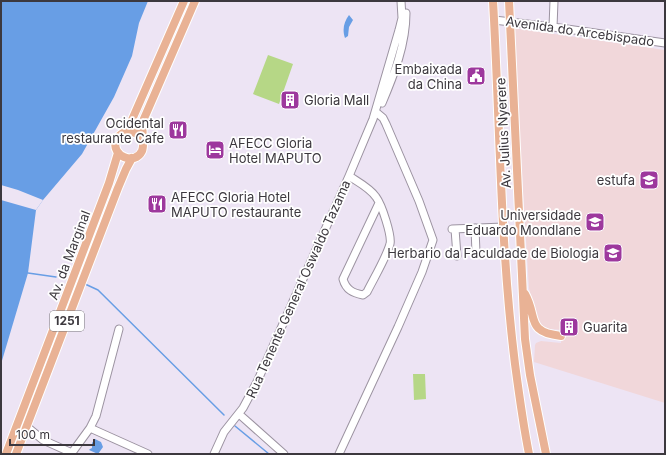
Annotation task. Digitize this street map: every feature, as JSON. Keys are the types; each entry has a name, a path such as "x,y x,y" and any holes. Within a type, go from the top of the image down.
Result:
{"main road":[{"name":"Av. da Marginal","path":"6,454 109,183 118,153 116,150 116,141 124,132 137,109 184,1"},
{"path":"143,142 141,128 142,121 195,1"},
{"name":"Av. Julius Nyerere","path":"493,1 508,307 523,425 529,454"},
{"name":"Av. Julius Nyerere","path":"509,1 525,339 530,375 546,454"},
{"path":"124,132 129,131 138,134 143,142"},
{"name":"Av. da Marginal","path":"16,454 118,188 132,158 136,157 142,151 143,142"},
{"path":"118,153 124,158 132,158"},
{"path":"522,290 527,298 534,323 537,328 543,332 561,336"}],"street":[{"name":"Rua Tenente General Oswaldo Tazama","path":"375,116 400,30 402,18 401,1"},
{"name":"Rua Tenente General Oswaldo Tazama","path":"214,454 224,432 239,414 257,382 389,85 402,45 406,19 406,1"},
{"path":"553,27 554,1"},
{"name":"Avenida do Arcebispado","path":"494,20 665,43"},
{"path":"339,454 404,313 422,272 433,240 419,201 386,124 383,118 375,116"},
{"path":"349,176 376,196 379,203 388,228 390,243 367,292 363,295 349,290 343,279 379,203"},
{"path":"457,256 454,229 504,227"},
{"path":"474,228 476,253"},
{"path":"26,426 43,440 72,454 90,428 101,404 119,329"},
{"path":"239,414 284,454"},
{"path":"90,428 148,454"}],"shaded area":[{"name":"Universidade Eduardo Mondlane","path":"513,28 665,50 665,403 534,362 536,343 541,341 561,343 562,330 550,329 543,326 539,322 536,318 529,288"}],"green space":[{"path":"268,55 293,64 279,104 253,94"},
{"path":"413,374 425,374 426,399 414,400"}],"water":[{"path":"1,1 148,1 139,23 132,56 114,97 82,154 36,210 28,273 1,364"},
{"path":"349,15 353,20 349,27 348,36 345,38 344,26"},
{"path":"95,439 101,442 103,447 98,454 89,450 92,448 92,443"}],"pier":[{"path":"1,185 43,200 36,210 1,200"}],"waterway":[{"path":"28,273 56,277"},
{"path":"85,284 98,290 224,415"},
{"path":"235,426 269,454"}],"place":[{"name":"Embaixada da China","path":"476,76"},
{"name":"Gloria Mall","path":"290,100"},
{"name":"Ocidental restaurante Cafe","path":"178,130"},
{"name":"AFECC Gloria Hotel MAPUTO","path":"215,150"},
{"name":"estufa","path":"649,180"},
{"name":"AFECC Gloria Hotel MAPUTO restaurante","path":"157,204"},
{"name":"Universidade Eduardo Mondlane","path":"595,222"},
{"name":"Herbario da Faculdade de Biologia","path":"613,253"},
{"name":"Guarita","path":"569,327"}]}
